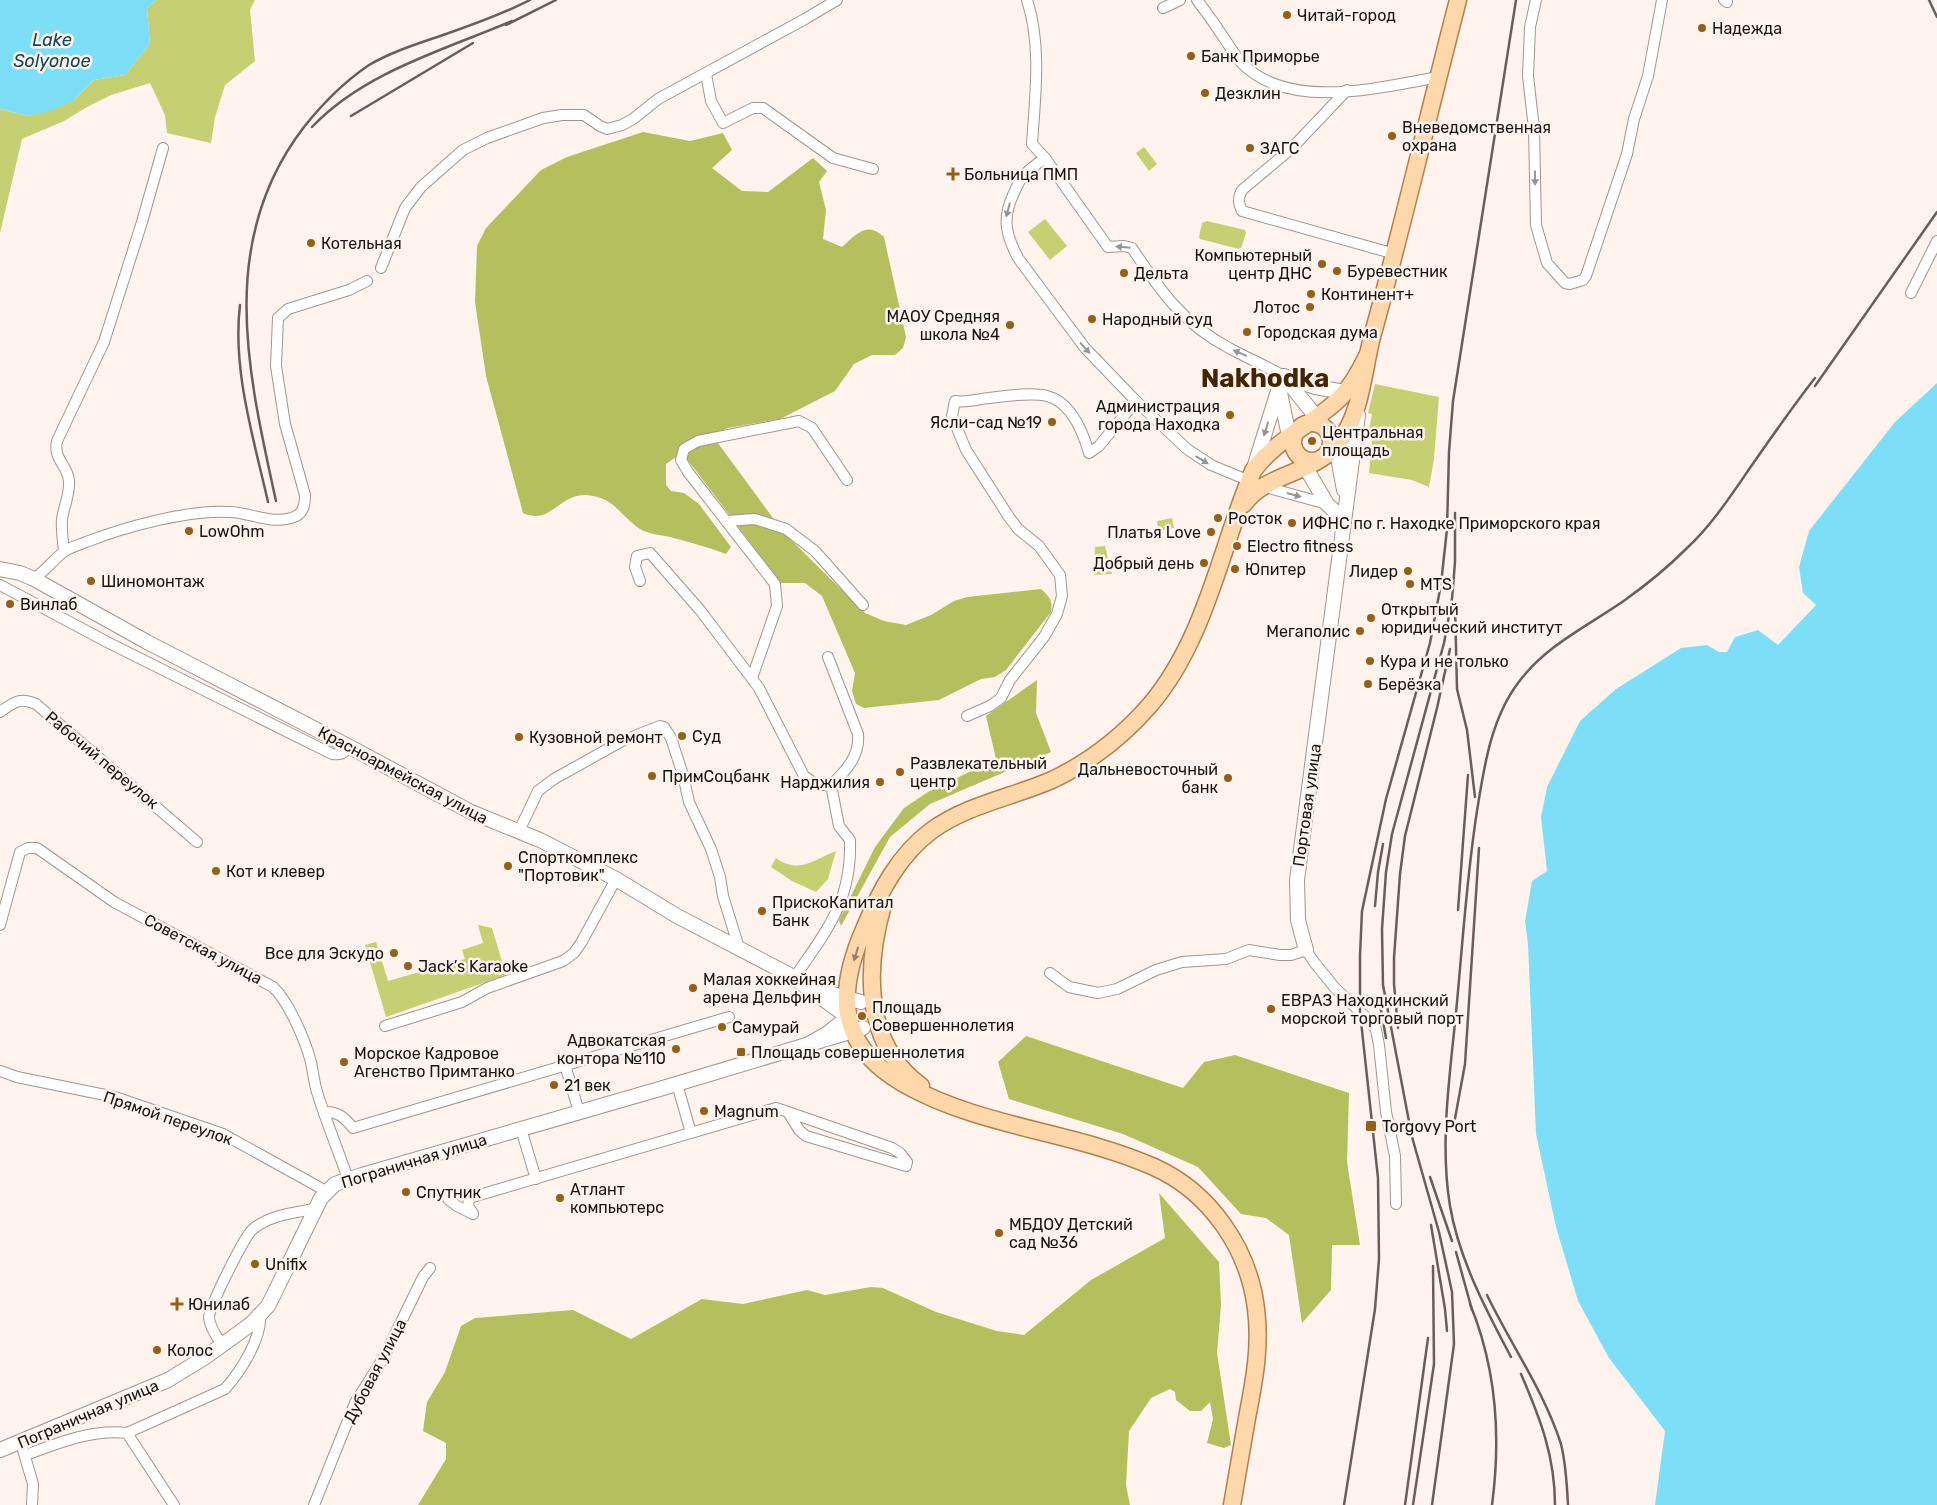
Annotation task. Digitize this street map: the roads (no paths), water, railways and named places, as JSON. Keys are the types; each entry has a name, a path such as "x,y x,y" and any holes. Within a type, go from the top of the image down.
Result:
{"main road":[{"path":"1255,479 1306,467 1321,459 1332,441 1348,428 1353,392 1368,354 1395,254 1458,0"},
{"path":"1281,382 1353,392"},
{"path":"1281,382 1317,416 1332,441 1346,501"},
{"path":"1281,382 1293,444 1327,504 1344,520"},
{"path":"1255,479 1281,382"},
{"path":"855,1025 872,1022 861,1003 851,972 861,936 884,888 899,864 913,847 932,830 950,819 1051,780 1071,770 1105,749 1138,718 1166,685 1188,646 1199,621 1234,522 1266,456 1293,444 1304,426 1353,392"},
{"name":"Портовая улица","path":"1306,950 1298,920 1297,880 1344,520 1353,392"},
{"path":"1304,426 1309,424 1320,426 1332,441"},
{"path":"1293,444 1304,459 1310,461 1321,459"},
{"name":"Красноармейская улица","path":"0,569 20,573 34,579 118,626 470,812 519,831 616,879 676,916 815,989 861,1003"},
{"path":"899,864 885,898 876,935 872,974 855,1025 866,1055 884,1072 930,1098 955,1108 1123,1155 1156,1168 1178,1180 1197,1195 1227,1230 1237,1248 1252,1286 1258,1334 1255,1378 1232,1505"},
{"name":"Красноармейская улица","path":"800,981 855,1025"},
{"path":"861,1003 891,1055 902,1069 918,1084 955,1108"},
{"name":"Пограничная улица","path":"0,1450 23,1449 156,1386 222,1345 260,1316 275,1292 314,1209 326,1191 335,1184 677,1084 807,1044 855,1025"}],"street":[{"path":"381,268 406,208 421,188 463,150 487,138 543,118 562,115 584,115 607,129 622,125 633,119 658,99 837,0"},
{"path":"1027,0 1035,38 1036,76 1032,144 1045,158 1108,247 1124,246 1132,248 1159,289 1198,329 1228,348 1262,363 1281,382"},
{"path":"1163,8 1180,0"},
{"path":"1197,0 1246,68 1262,78 1298,91 1322,93 1392,85 1439,76"},
{"path":"1536,0 1530,27 1528,76 1534,129 1536,225 1547,263 1565,283 1570,284 1583,280 1586,276 1627,154 1634,119 1648,76 1662,0"},
{"path":"706,74 711,101 722,123 753,108 764,108 833,158 873,169"},
{"path":"1347,90 1292,148 1242,190 1238,198 1239,204 1242,211 1395,254"},
{"path":"64,551 62,521 69,492 69,478 58,458 56,448 104,342 163,148"},
{"path":"1045,158 1023,176 1008,207 1006,218 1011,244 1018,258 1076,337 1136,401 1198,457 1211,465 1327,504"},
{"path":"1911,293 1937,241"},
{"path":"34,579 47,569 64,551 104,535 165,519 192,514 230,512 280,520 297,516 302,512 305,506 305,495 285,424 276,366 278,318 288,309 349,290 367,281"},
{"path":"967,716 990,706 1001,698 1010,680 1044,637 1057,614 1062,596 1060,575 1039,546 1018,529 972,462 952,416 955,401 964,403 988,398 1046,396 1062,404 1077,422 1085,438 1089,453 1100,446 1136,401"},
{"path":"752,678 777,606 775,584 688,472 681,460 684,449 698,441 800,421 812,428 847,480"},
{"path":"727,520 755,518 786,529 815,551 863,605"},
{"path":"640,581 635,567 638,556 650,553 700,610 759,688 804,776 817,784 831,785 844,772 857,752 859,740 828,657"},
{"path":"0,585 332,754 339,755 346,751 348,746"},
{"path":"109,642 118,626"},
{"name":"Рабочий переулок","path":"0,712 11,704 24,700 36,704 197,842"},
{"path":"519,831 538,791 554,779 622,740 660,726 664,727 671,738 683,775 689,802 711,850 739,948"},
{"path":"800,981 842,901 848,874 850,840 839,826 831,785"},
{"name":"Советская улица","path":"0,925 20,852 28,848 37,848 114,902 273,987 278,991 294,1020 305,1046 324,1112 348,1179"},
{"path":"385,1026 462,1002 487,988 563,961 574,953 581,943 616,879"},
{"path":"1050,974 1069,987 1098,993 1117,988 1156,970 1182,962 1226,959 1249,950 1280,955 1291,955 1306,950 1335,988 1371,1022 1376,1030 1386,1112 1395,1156 1396,1204"},
{"path":"324,1112 332,1111 343,1116 353,1128 729,1017"},
{"path":"565,1065 579,1112"},
{"name":"Прямой переулок","path":"0,1071 17,1077 115,1097 223,1134 326,1191"},
{"path":"677,1084 691,1133"},
{"path":"448,1199 456,1206 473,1214 468,1206 469,1198 776,1108 788,1112 892,1148 905,1158 906,1166 806,1136 799,1130 788,1112"},
{"path":"521,1129 536,1179"},
{"path":"222,1345 211,1327 210,1310 246,1236 261,1224 279,1216 314,1209"},
{"name":"Дубовая улица","path":"314,1505 355,1403 384,1358 423,1277 430,1268"},
{"path":"32,1505 32,1484 23,1449 111,1431 127,1433 225,1389 235,1378 258,1335 261,1326 260,1316"},
{"path":"127,1433 174,1505"}],"water":[{"name":"Lake Solyonoe","path":"0,0 157,0 147,8 150,44 125,75 94,80 73,101 48,112 28,116 0,109"},
{"path":"1937,383 1937,1505 1655,1505 1665,1431 1609,1358 1578,1301 1556,1227 1536,1134 1528,944 1525,921 1532,881 1547,871 1541,817 1547,787 1580,721 1616,689 1681,648 1707,645 1719,652 1727,652 1735,637 1758,630 1778,645 1816,605 1803,593 1799,567 1809,531 1895,422"}],"railway":[{"path":"276,501 256,405 249,356 247,309 249,262 259,216 276,171 304,127 334,93 369,65 397,51 510,10 530,0"},
{"path":"506,25 556,0"},
{"path":"1344,1505 1375,1309 1379,1259 1378,1178 1360,1012 1362,911 1386,799 1430,643 1441,584 1447,529 1449,452 1453,401 1516,0"},
{"path":"1929,0 1937,17"},
{"path":"312,127 356,91 380,77 406,64 512,21"},
{"path":"351,116 473,43"},
{"path":"1815,386 1937,212"},
{"path":"240,305 238,329 242,379 251,429 268,502"},
{"path":"1511,1357 1474,1284 1460,1245 1450,1206 1446,1155 1449,1078 1470,858 1490,744 1501,712 1518,683 1529,670 1554,647 1641,588 1695,540 1721,509 1815,378"},
{"path":"1432,1505 1454,1344 1452,1292 1439,1232 1412,1137 1383,985 1382,929 1386,872 1392,834 1444,643 1452,599 1455,562 1455,513"},
{"path":"1455,606 1457,689 1467,730 1475,797"},
{"path":"1398,1028 1394,958 1400,874 1405,836 1450,649"},
{"path":"1458,910 1468,775"},
{"path":"1375,906 1383,844"},
{"path":"1454,1124 1465,1064 1479,848"},
{"path":"1379,999 1386,1038"},
{"path":"1430,1177 1452,1241"},
{"path":"1431,1225 1447,1331"},
{"path":"1456,1252 1472,1310"},
{"path":"1413,1505 1434,1364 1433,1266"},
{"path":"1487,1295 1546,1405 1554,1424 1564,1459 1568,1505"},
{"path":"1470,1304 1486,1352 1494,1403 1496,1454 1492,1505"},
{"path":"1405,1505 1428,1338"},
{"path":"1521,1374 1545,1438 1552,1470 1555,1505"}],"place":[{"name":"Читай-город","path":"1287,15"},
{"name":"Надежда","path":"1702,28"},
{"name":"Банк Приморье","path":"1191,56"},
{"name":"Дезклин","path":"1205,93"},
{"name":"Вневедомственная охрана","path":"1392,136"},
{"name":"ЗАГС","path":"1250,148"},
{"name":"Больница ПМП","path":"953,174"},
{"name":"Котельная","path":"311,243"},
{"name":"Компьютерный центр ДНС","path":"1322,264"},
{"name":"Буревестник","path":"1337,271"},
{"name":"Дельта","path":"1124,273"},
{"name":"Континент+","path":"1311,294"},
{"name":"Лотос","path":"1310,307"},
{"name":"Народный суд","path":"1092,319"},
{"name":"МАОУ Средняя школа №4","path":"1010,325"},
{"name":"Городская дума","path":"1247,332"},
{"name":"Администрация города Находка","path":"1230,415"},
{"name":"Ясли-сад №19","path":"1052,422"},
{"name":"Центральная площадь","path":"1312,441"},
{"name":"Росток","path":"1218,518"},
{"name":"ИФНС по г. Находке Приморского края","path":"1292,523"},
{"name":"LowOhm","path":"189,531"},
{"name":"Платья Love","path":"1211,532"},
{"name":"Electro fitness","path":"1237,546"},
{"name":"Добрый день","path":"1204,563"},
{"name":"Юпитер","path":"1235,569"},
{"name":"Лидер","path":"1408,571"},
{"name":"Шиномонтаж","path":"91,581"},
{"name":"MTS","path":"1410,584"},
{"name":"Винлаб","path":"10,604"},
{"name":"Открытый юридический институт","path":"1371,618"},
{"name":"Мегаполис","path":"1360,631"},
{"name":"Кура и не только","path":"1370,661"},
{"name":"Берёзка","path":"1368,684"},
{"name":"Суд","path":"682,736"},
{"name":"Кузовной ремонт","path":"519,737"},
{"name":"Развлекательный центр","path":"900,772"},
{"name":"ПримСоцбанк","path":"652,776"},
{"name":"Дальневосточный банк","path":"1228,778"},
{"name":"Нарджилия","path":"880,782"},
{"name":"Спорткомплекс \"Портовик\"","path":"508,866"},
{"name":"Кот и клевер","path":"216,871"},
{"name":"ПрискоКапитал Банк","path":"762,911"},
{"name":"Все для Эскудо","path":"394,953"},
{"name":"Jack’s Karaoke","path":"408,966"},
{"name":"Малая хоккейная арена Дельфин","path":"693,988"},
{"name":"ЕВРАЗ Находкинский морской торговый порт","path":"1271,1009"},
{"name":"Площадь Совершеннолетия","path":"862,1016"},
{"name":"Самурай","path":"722,1027"},
{"name":"Адвокатская контора №110","path":"676,1049"},
{"name":"Площадь совершеннолетия","path":"741,1052"},
{"name":"Морское Кадровое Агенство Примтанко","path":"344,1062"},
{"name":"21 век","path":"554,1085"},
{"name":"Magnum","path":"704,1111"},
{"name":"Torgovy Port","path":"1371,1126"},
{"name":"Спутник","path":"406,1192"},
{"name":"Атлант компьютерс","path":"560,1198"},
{"name":"МБДОУ Детский сад №36","path":"999,1233"},
{"name":"Unifix","path":"255,1264"},
{"name":"Юнилаб","path":"177,1304"},
{"name":"Колос","path":"157,1350"}],"district":[{"name":"Nakhodka","path":"1265,378"}]}
